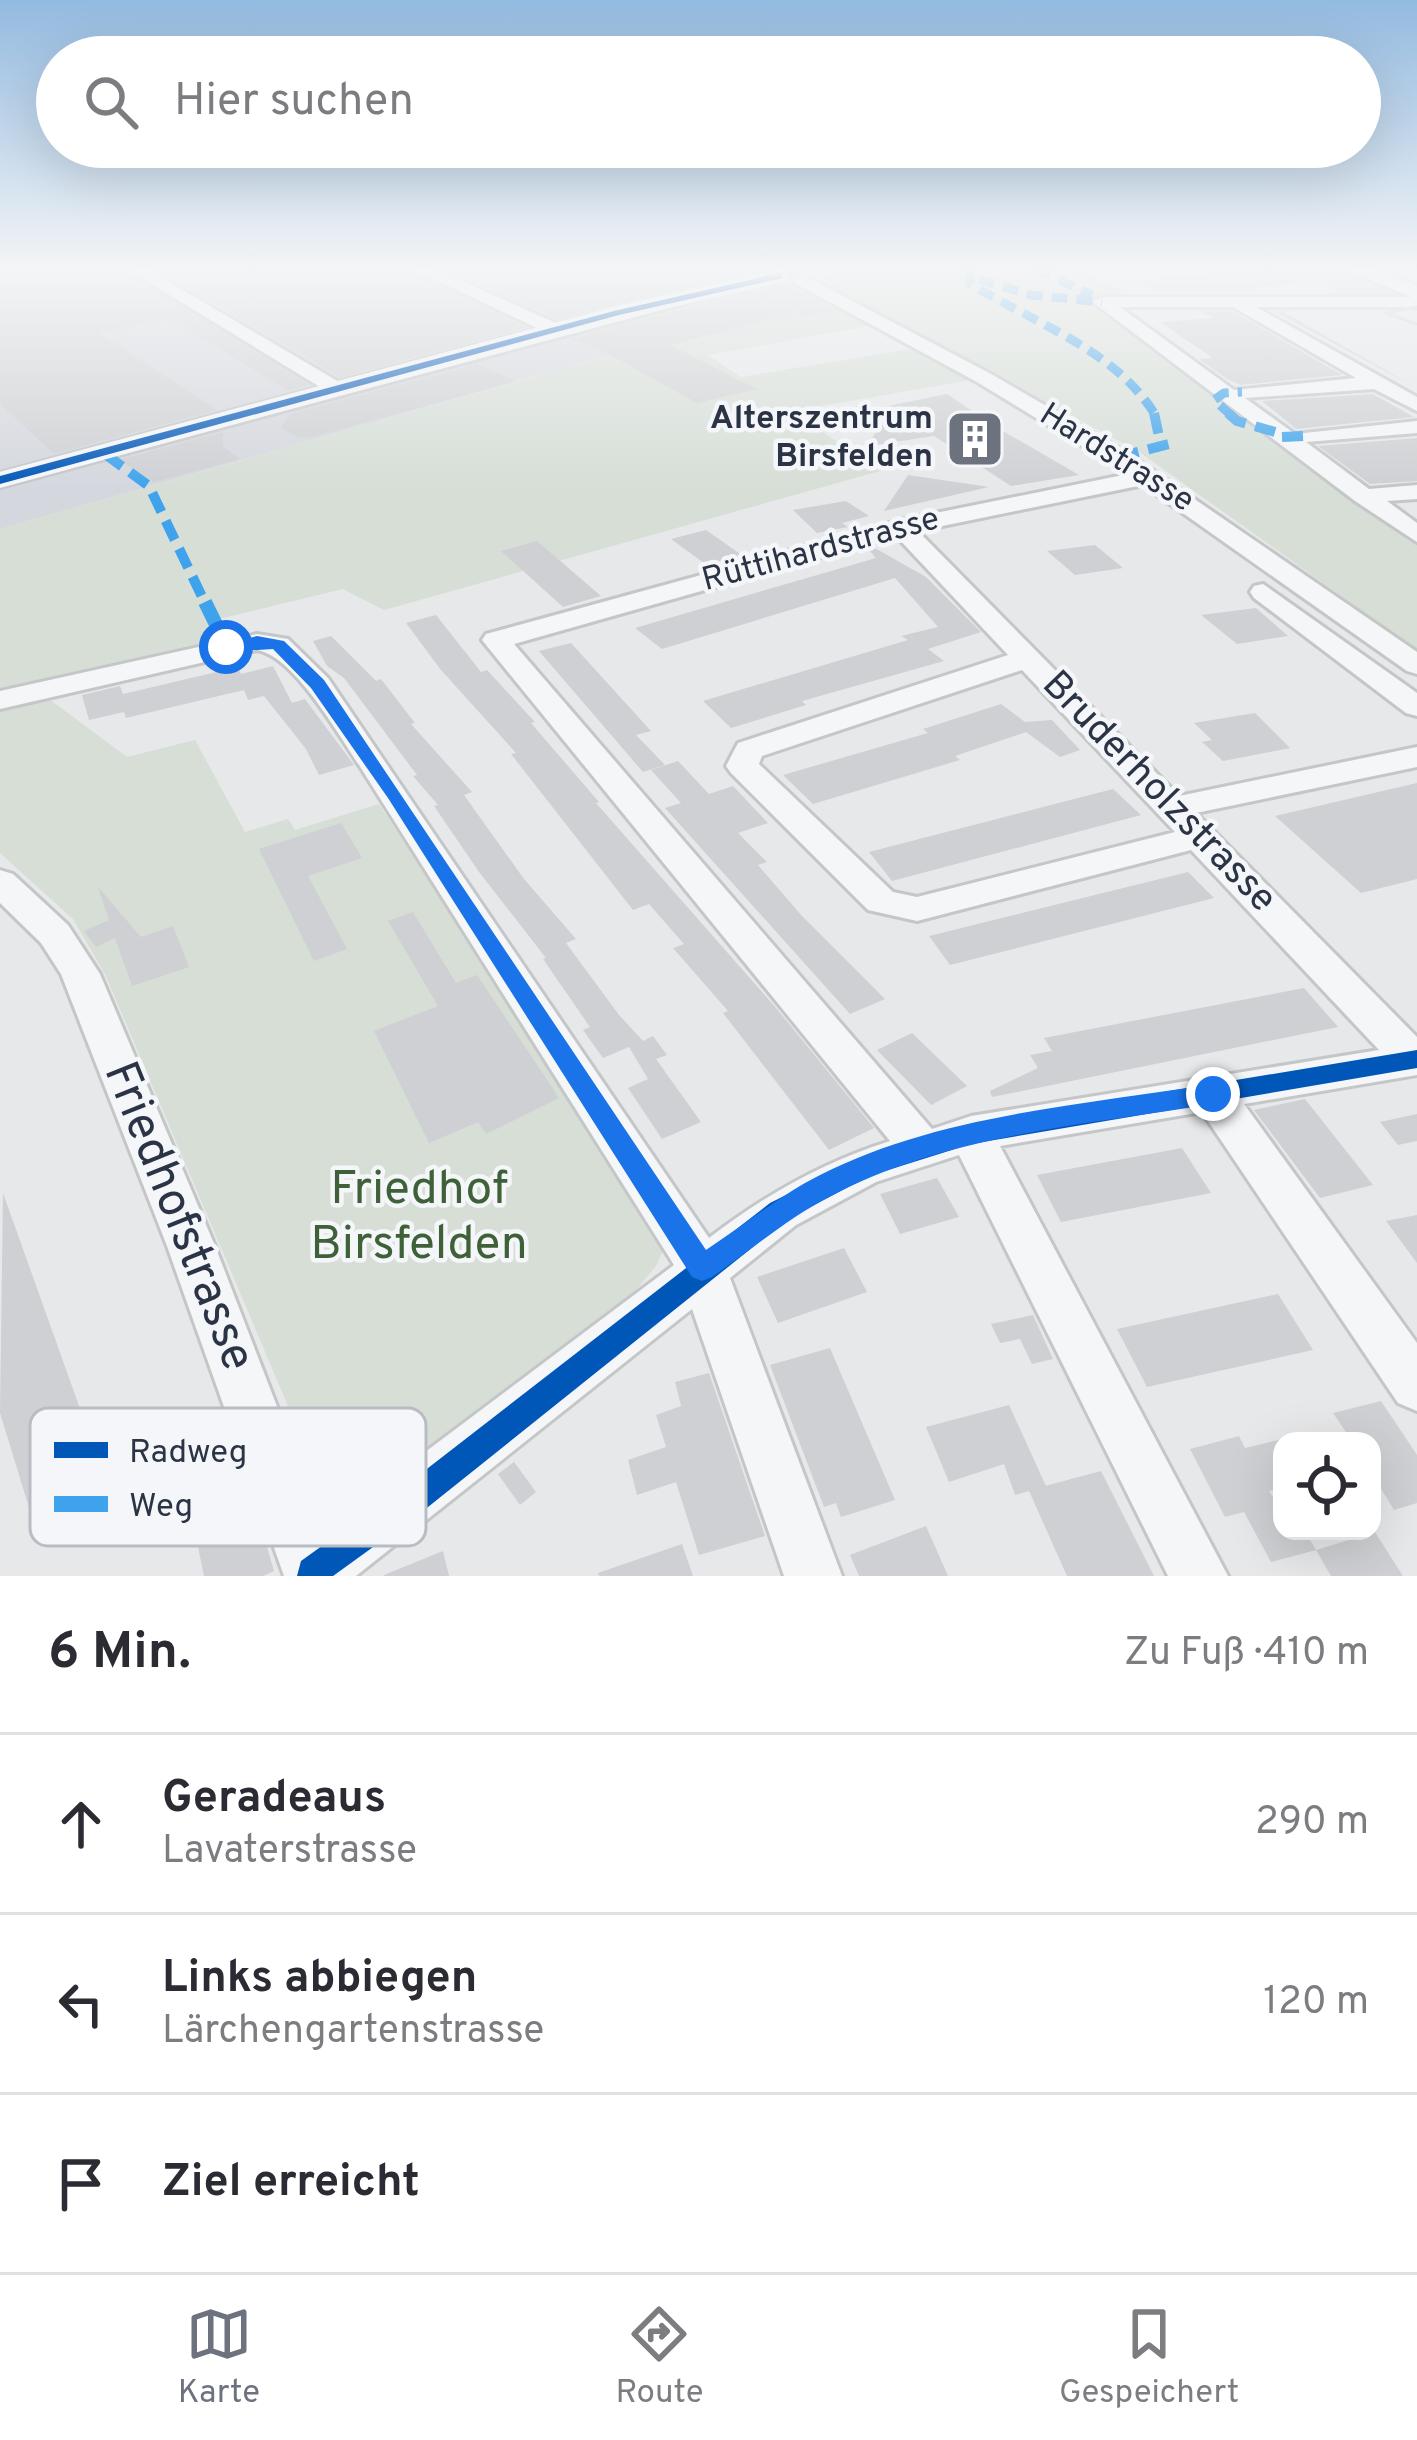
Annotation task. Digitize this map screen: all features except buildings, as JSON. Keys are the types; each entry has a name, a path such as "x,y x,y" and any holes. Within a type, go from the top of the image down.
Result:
{"street":[{"path":"258,343 338,390"},
{"path":"0,480 507,343"},
{"name":"Hardstrasse","path":"922,343 1150,478 1417,665"},
{"path":"1157,343 1417,535"},
{"path":"1307,343 1413,399"},
{"path":"1243,392 1378,383"},
{"path":"1304,436 1417,427"},
{"name":"Rüttihardstrasse","path":"921,1148 496,640 901,527 1150,478"},
{"path":"1363,496 1417,492"},
{"name":"Bruderholzstrasse","path":"901,527 1415,1059"},
{"path":"1306,585 1263,592 1417,707"},
{"path":"0,700 226,647 269,642 284,649 318,684 375,764 702,1268 813,1576"},
{"path":"1028,658 748,750 742,766 881,902 916,909 1202,836"},
{"path":"1174,807 1417,757"},
{"name":"Friedhofstrasse","path":"0,882 55,934 80,974 251,1408"},
{"path":"426,1489 702,1268 817,1190 921,1148 971,1134 1415,1059"},
{"path":"1213,1094 1417,1386"},
{"path":"971,1134 1199,1576"},
{"path":"313,1574 350,1546"}],"shaded area":[{"path":"0,343 653,343 0,529"}],"green space":[{"path":"654,343 777,343 708,355 741,377 916,348 971,380 792,411 880,471 384,610 343,589 215,620 222,639 0,690 0,529"},
{"path":"932,343 1160,343 1417,535 1417,650 1138,451"},
{"name":"Friedhof Birsfelden","path":"45,696 127,757 195,740 245,832 288,819 295,830 379,804 667,1242 656,1266 629,1298 426,1462 426,1408 289,1408 105,974 73,919 0,853 0,707"}],"marked path":[{"path":"1074,343 1118,370 1141,393 1157,418 1161,446"},
{"path":"1242,392 1224,393 1214,400 1237,421 1275,432"},
{"path":"1282,437 1304,436"},
{"path":"1118,457 1173,443"},
{"path":"105,454 149,486 227,647"}],"cycle path":[{"path":"0,480 508,343"},
{"path":"426,1489 779,1211 861,1169 971,1134 1417,1059"},
{"path":"313,1576 312,1572 348,1546"}],"place":[{"name":"Alterszentrum Birsfelden","path":"975,439"}],"route":[{"path":"226,647 257,641 278,645 318,684 398,798 702,1268 779,1211 817,1190 921,1148 971,1134 1213,1094"}]}
